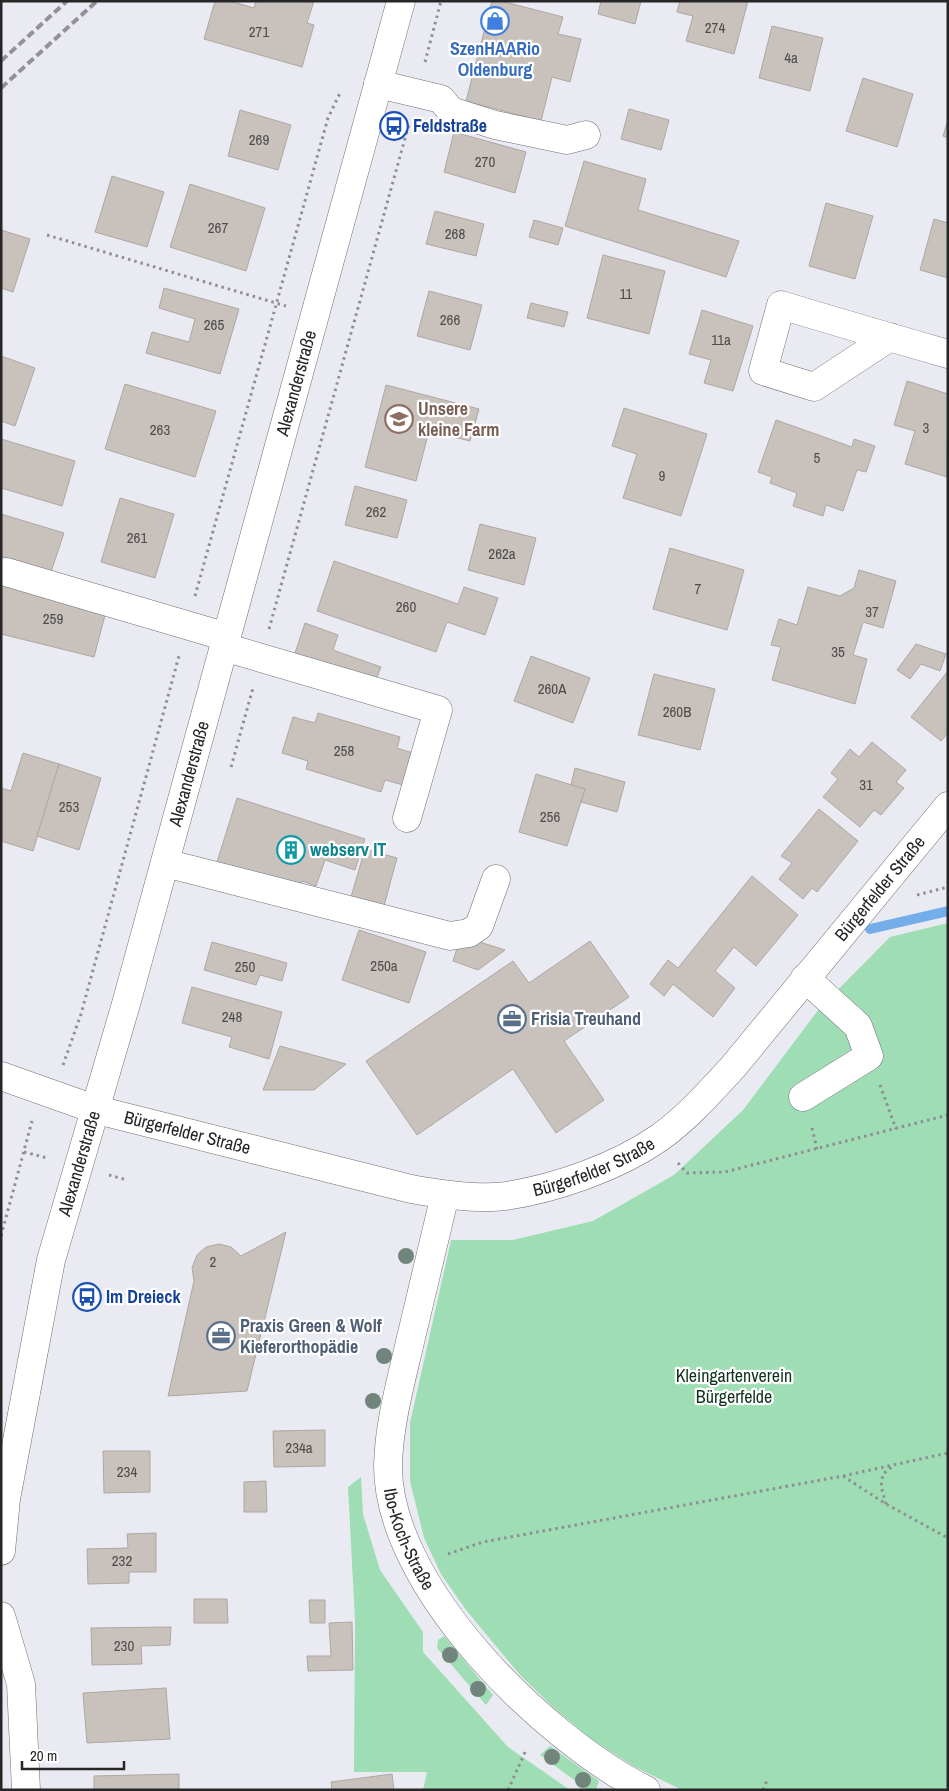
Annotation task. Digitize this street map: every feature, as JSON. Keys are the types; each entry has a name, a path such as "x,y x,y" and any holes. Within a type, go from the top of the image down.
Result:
{"street":[{"name":"Alexanderstraße","path":"1,1551 6,1499 46,1281 97,1110 401,1"},
{"path":"378,84 441,99 451,111 496,125 567,140 586,135"},
{"path":"890,337 948,354"},
{"path":"6,572 187,625 261,658 438,710 407,818"},
{"name":"Bürgerfelder Straße","path":"97,1110 412,1189 445,1195 505,1196 587,1176 658,1138 700,1102 727,1074 948,806"},
{"path":"165,863 450,936 469,933 480,926 496,879"},
{"path":"804,1097 870,1056 858,1026 805,978"},
{"path":"1,1076 97,1110"},
{"name":"Ibo-Koch-Straße","path":"445,1195 395,1407 388,1465 394,1512 416,1566 449,1616 490,1666 534,1711 579,1749 626,1780 646,1790"},
{"path":"1,1616 21,1684 26,1790"}],"path":[{"path":"231,767 418,93 441,1"},
{"path":"1,1236 33,1116 58,1078 81,1014 328,118 344,87"},
{"path":"47,235 314,315"},
{"path":"870,1056 896,1129"},
{"path":"658,1138 687,1174 725,1172 948,1115"},
{"path":"416,1566 483,1542 843,1476 948,1453"},
{"path":"886,1504 881,1486 883,1474 896,1465"},
{"path":"843,1476 886,1504 948,1538"},
{"path":"508,1790 526,1750"},
{"path":"763,1790 768,1778"}],"green space":[{"name":"Kleingartenverein Bürgerfelde","path":"948,923 948,1790 682,1790 633,1766 591,1739 554,1708 520,1675 466,1610 441,1574 424,1538 410,1481 410,1423 451,1240 513,1240 593,1221 674,1175 743,1110 819,1009 890,937"},
{"path":"361,1477 363,1514 380,1570 423,1632 423,1652 508,1747 570,1790 423,1790 427,1772 354,1772 355,1620 348,1487"},
{"path":"444,1636 493,1695 486,1705 437,1648 438,1640"},
{"path":"550,1746 599,1781 596,1790 588,1790 540,1755"}],"building":[{"path":"215,1 230,1 254,8 256,1 314,1 307,23 314,25 302,67 204,39"},
{"path":"492,1 501,1 563,17 558,34 581,39 570,82 552,77 541,121 466,101"},
{"path":"601,1 641,1 635,24 598,14"},
{"path":"680,1 748,1 734,54 686,41 693,16 677,12"},
{"path":"772,26 823,38 810,91 759,78"},
{"path":"863,78 913,94 897,147 846,131"},
{"path":"629,109 669,120 661,150 621,139"},
{"path":"240,110 291,125 278,170 228,156"},
{"path":"948,120 948,138 943,136"},
{"path":"454,132 526,152 515,193 444,172"},
{"path":"584,161 646,179 638,210 739,241 726,277 565,226"},
{"path":"112,176 164,192 147,247 95,232"},
{"path":"190,184 265,208 246,271 170,247"},
{"path":"826,203 873,216 855,279 809,266"},
{"path":"435,211 484,224 476,256 426,244"},
{"path":"934,219 948,223 948,278 920,270"},
{"path":"534,220 563,228 558,245 529,237"},
{"path":"1,230 30,239 13,292 1,288"},
{"path":"603,255 665,271 649,334 587,318"},
{"path":"164,288 239,309 220,374 146,353 152,332 189,342 195,319 159,308"},
{"path":"429,291 482,305 470,350 417,336"},
{"path":"531,303 568,312 564,327 527,318"},
{"path":"702,310 753,326 733,391 704,383 711,360 689,354"},
{"path":"1,356 35,368 15,426 1,421"},
{"path":"907,381 948,394 947,477 905,464 915,431 894,425"},
{"path":"125,384 216,411 195,477 105,449"},
{"path":"386,385 479,409 470,441 429,431 416,481 365,467"},
{"path":"624,408 707,434 681,516 623,498 637,454 612,446"},
{"path":"776,420 852,447 854,439 875,446 866,472 857,470 843,511 826,505 823,516 793,506 797,493 770,483 772,477 758,472"},
{"path":"1,439 75,461 62,506 1,488"},
{"path":"355,486 407,500 397,538 345,525"},
{"path":"120,498 174,514 155,578 101,562"},
{"path":"1,514 64,533 51,572 1,556"},
{"path":"480,524 536,538 524,585 468,570"},
{"path":"670,548 744,570 727,630 653,609"},
{"path":"334,561 458,604 464,587 498,598 485,635 447,622 436,652 317,611"},
{"path":"859,570 896,581 883,628 863,622 853,655 867,659 855,704 772,680 781,647 771,645 779,619 797,625 808,587 840,596 854,588"},
{"path":"1,577 108,604 94,657 1,634"},
{"path":"305,623 338,635 333,650 381,667 375,682 295,653"},
{"path":"916,644 946,654 940,671 921,664 910,679 897,670"},
{"path":"531,656 590,678 573,723 514,701"},
{"path":"948,671 948,733 941,741 911,717"},
{"path":"654,674 715,689 700,750 638,735"},
{"path":"318,713 400,737 397,748 416,754 407,786 385,780 381,792 306,769 308,761 282,753 293,717 315,723"},
{"path":"872,742 906,770 896,782 904,788 881,815 874,810 860,827 823,797 838,779 831,773 850,749 859,757"},
{"path":"23,753 59,764 33,851 1,841 1,788 11,791"},
{"path":"59,764 101,778 79,850 37,836"},
{"path":"575,768 625,782 617,812 581,802 585,789 571,785"},
{"path":"536,774 585,789 567,846 519,832"},
{"name":"webserv IT","path":"237,798 365,839 355,870 325,860 316,886 302,881 300,889 217,862"},
{"path":"819,809 858,841 817,892 812,888 803,899 779,879 792,863 781,856"},
{"path":"365,849 397,858 384,906 351,897"},
{"path":"752,876 798,915 756,966 734,947 715,971 735,988 713,1017 673,984 664,996 650,984 668,960 678,968"},
{"path":"359,930 426,952 409,1003 342,980"},
{"path":"461,936 505,950 478,970 453,961"},
{"name":"Frisia Treuhand","path":"590,941 629,997 564,1041 604,1100 556,1133 513,1069 417,1135 366,1061 513,961 529,983"},
{"path":"212,942 287,963 282,981 260,975 256,985 204,970"},
{"path":"192,987 282,1012 269,1059 229,1047 232,1037 182,1023"},
{"path":"280,1046 346,1064 314,1090 263,1090"},
{"name":"Praxis Green & Wolf Kieferorthopädie","path":"286,1232 247,1391 168,1396 194,1281 192,1268 197,1255 206,1247 219,1244 231,1247 241,1256"},
{"path":"325,1430 325,1466 274,1467 273,1431"},
{"path":"103,1451 150,1451 150,1492 104,1493"},
{"path":"266,1481 267,1512 244,1512 244,1482"},
{"path":"156,1533 156,1572 129,1572 129,1583 88,1584 87,1549 128,1548 127,1534"},
{"path":"194,1599 227,1599 228,1623 194,1623"},
{"path":"309,1600 325,1600 325,1623 310,1623"},
{"path":"352,1622 353,1670 308,1671 307,1656 331,1656 329,1623"},
{"path":"171,1627 170,1645 141,1646 142,1664 92,1665 91,1628"},
{"path":"166,1688 170,1739 87,1743 83,1693"},
{"path":"179,1774 179,1790 94,1790 94,1776"},
{"path":"392,1774 394,1790 332,1790 331,1782"}],"waterway":[{"path":"870,929 948,911"}],"railway":[{"path":"1,61 67,1"},
{"path":"1,88 97,1"}],"place":[{"name":"SzenHAARio Oldenburg","path":"495,21"},
{"name":"Feldstraße","path":"394,126"},
{"name":"Unsere kleine Farm","path":"399,419"},
{"name":"webserv IT","path":"291,850"},
{"name":"Frisia Treuhand","path":"512,1019"},
{"name":"Im Dreieck","path":"87,1297"},
{"name":"Praxis Green & Wolf Kieferorthopädie","path":"221,1336"}]}
